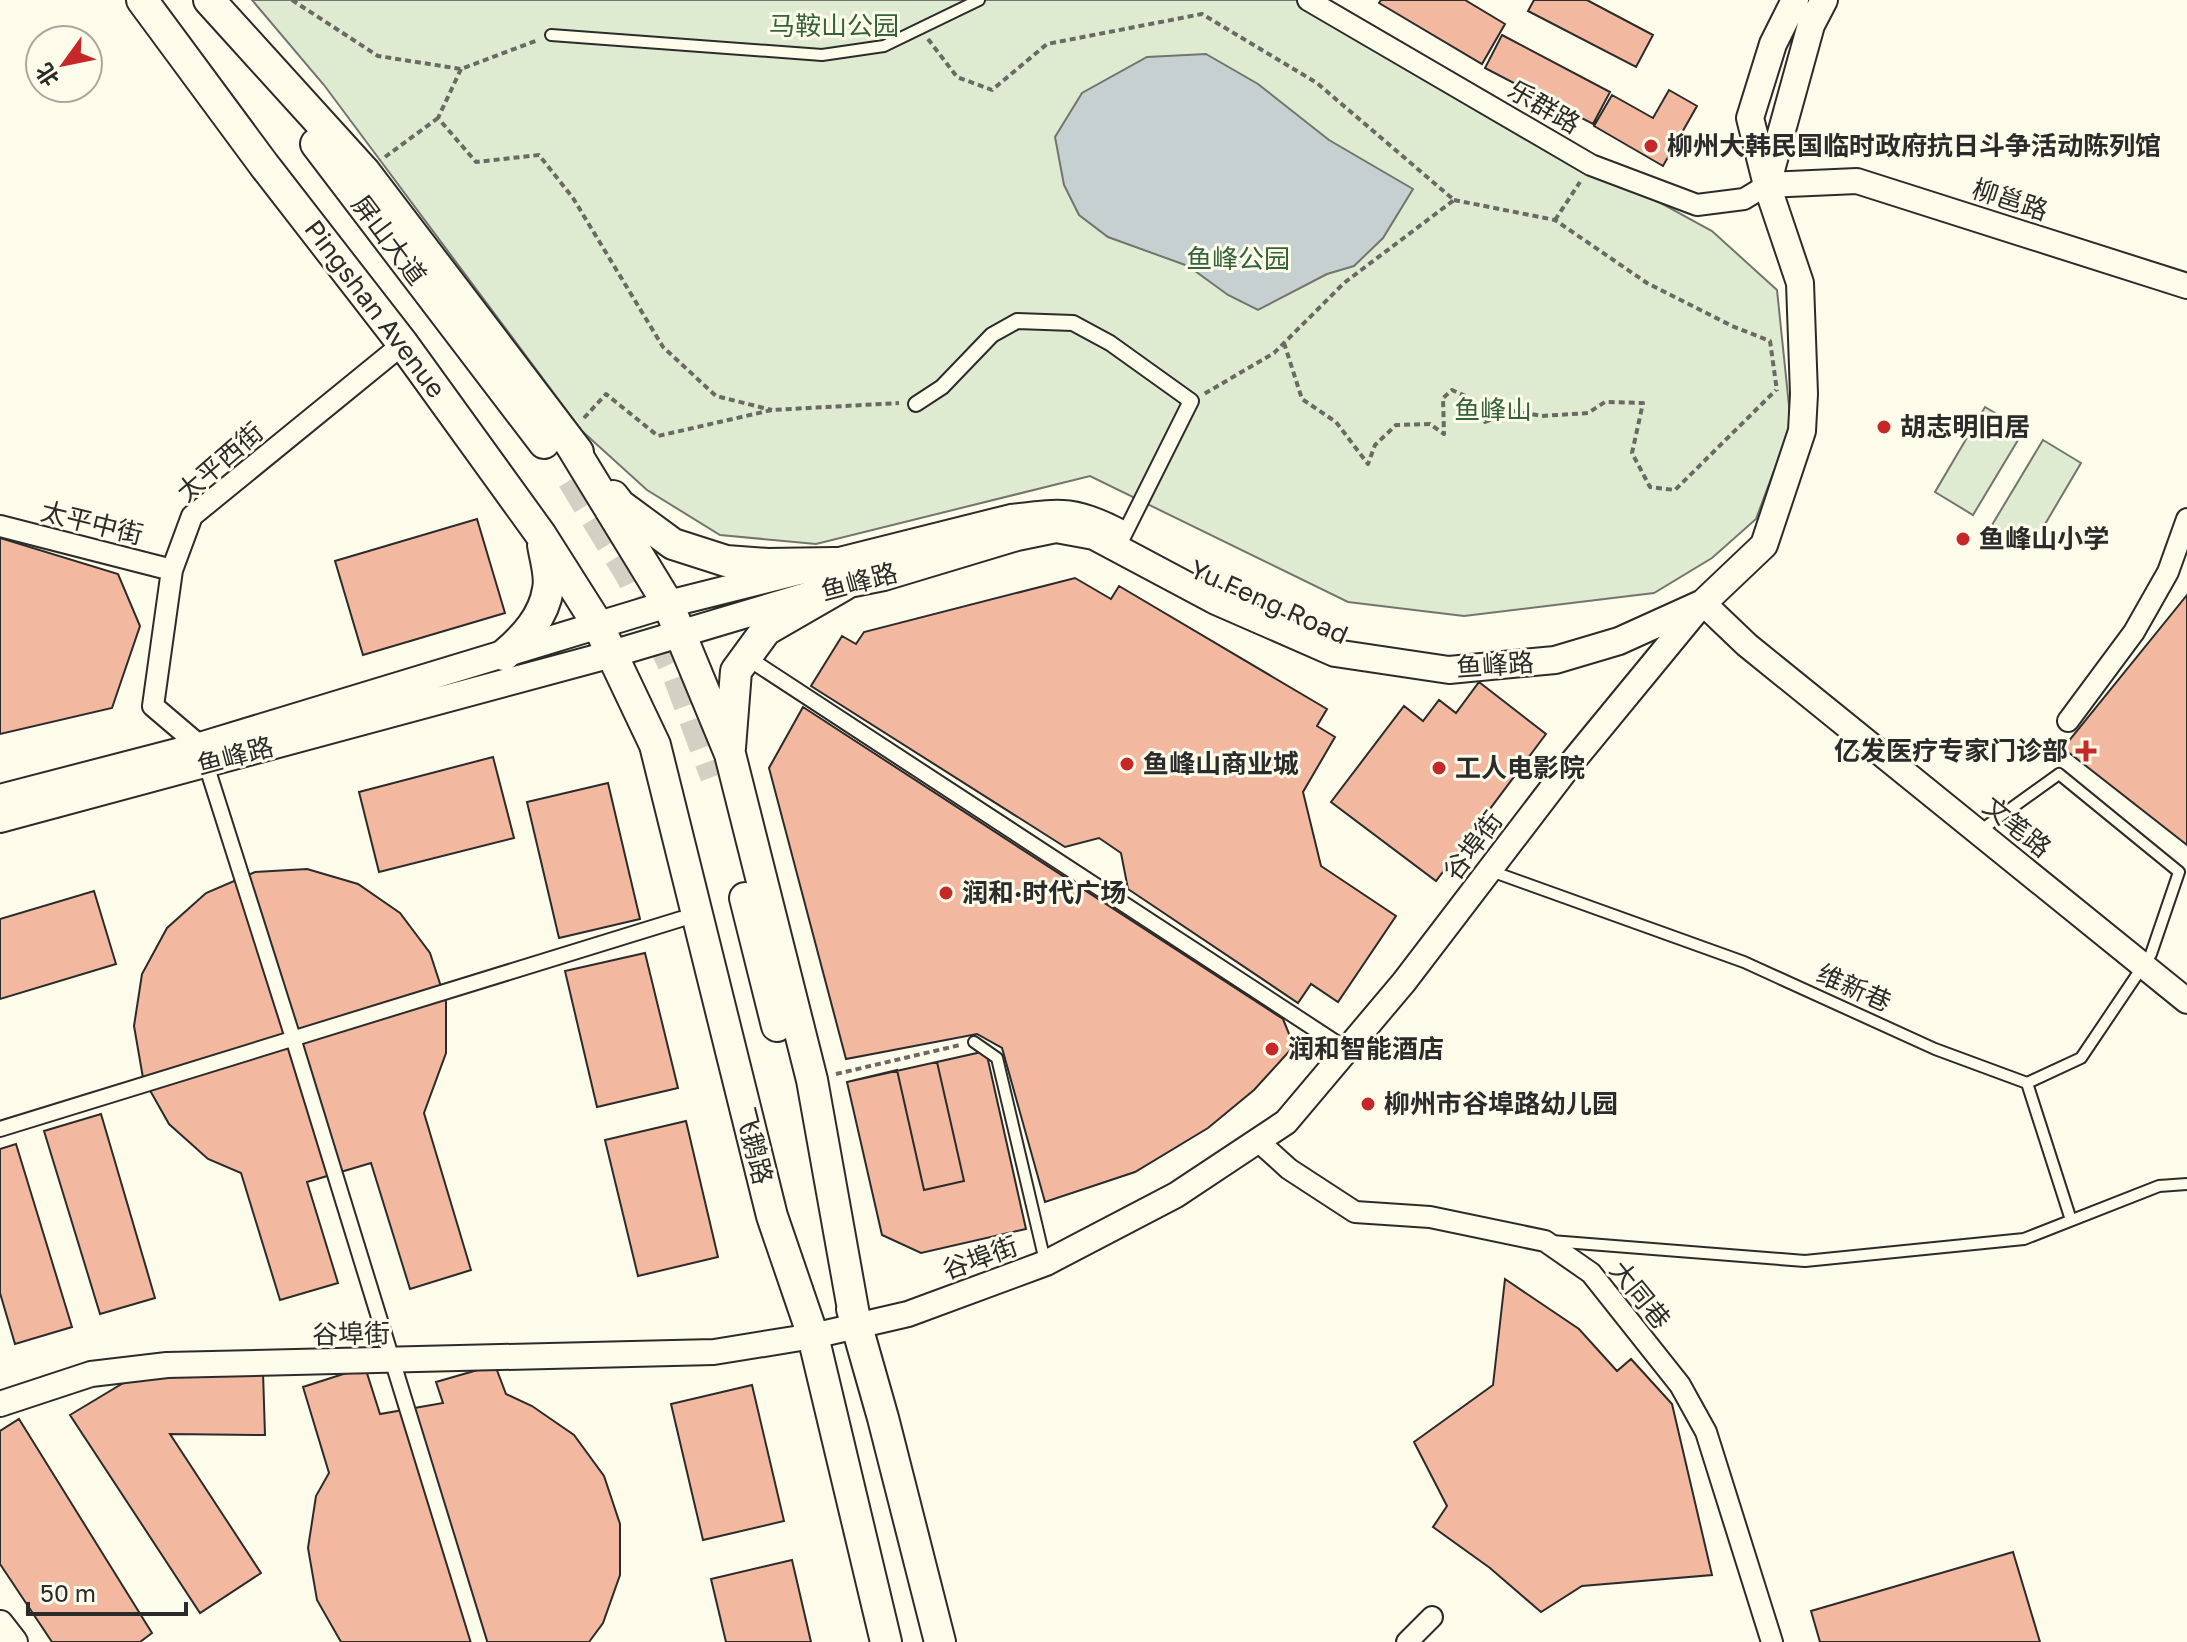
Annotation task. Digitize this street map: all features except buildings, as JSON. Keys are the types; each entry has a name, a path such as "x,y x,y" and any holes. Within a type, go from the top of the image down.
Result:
{"main road":[{"name":"Pingshan Avenue","path":"142,0 264,165 403,344 541,535 598,625"},
{"path":"208,0 365,172 620,505 673,544 726,561 840,574"},
{"name":"屏山大道","path":"208,0 572,479"},
{"path":"1703,603 1764,545 1802,431 1804,394 1800,283 1767,185 1750,118 1773,44 1795,0"},
{"path":"1767,185 1807,37 1824,0"},
{"path":"566,437 668,604 681,634 722,765 812,1080 856,1326"},
{"name":"鱼峰路","path":"0,798 203,755 612,654 681,634 840,574 1011,518 1059,512 1088,516 1120,542"},
{"path":"504,655 527,636 540,613 549,587 541,535"},
{"name":"Yu Feng Road","path":"1120,542 1344,640 1446,652 1546,645 1703,603"},
{"path":"722,765 736,671 766,630 840,574"},
{"name":"鱼峰路","path":"0,819 668,604 840,574"},
{"name":"飞鹅路","path":"598,625 655,745 772,1216 813,1336 886,1642"},
{"name":"飞鹅路","path":"722,765 761,966 940,1642"}],"street":[{"name":"乐群路","path":"1308,0 1591,165 1697,205 1744,199 1767,185"},
{"name":"柳邕路","path":"1767,185 1857,181 2187,286"},
{"path":"916,404 942,387 992,335 1017,321 1073,323 1110,343 1191,401 1120,542"},
{"name":"太平西街","path":"203,755 153,706 172,570 192,516 403,344"},
{"path":"2068,721 2134,632 2168,572 2187,519"},
{"name":"太平中街","path":"0,526 172,570"},
{"name":"文笔路","path":"1703,603 1747,645 1981,834 2147,960 2187,1001"},
{"name":"谷埠街","path":"0,1404 91,1374 167,1365 714,1352 813,1336 908,1314 1046,1263 1176,1195 1286,1122 1404,982 1569,766 1703,603"},
{"path":"746,657 1347,1050"},
{"path":"203,755 479,1642"},
{"path":"0,1129 681,919"},
{"name":"大同巷","path":"1258,1141 1289,1169 1355,1212 1430,1217 1545,1241 1591,1273 1680,1385 1700,1421 1772,1642"},
{"path":"1407,1642 1432,1617"}],"lane":[{"path":"551,35 822,55 884,46 979,0"},
{"path":"1981,834 1988,825 2059,774 2179,872 2147,960 2081,1058 2027,1083 2071,1220"},
{"name":"维新巷","path":"1489,871 1744,962 1935,1049 2027,1083"},
{"path":"974,1042 997,1058 1046,1263"},
{"path":"1545,1241 1805,1261 2024,1239 2159,1186 2187,1184"}],"path":[{"path":"292,0 378,56 461,69 551,35"},
{"path":"921,29 957,77 992,90 1047,44 1202,14 1317,83 1454,200 1555,220 1647,283 1732,326 1770,341 1776,390"},
{"path":"365,172 438,118 461,69"},
{"path":"438,118 476,162 539,155 573,198 663,347 716,396 772,410"},
{"path":"1555,220 1591,165"},
{"path":"1191,401 1274,353 1344,283 1454,200"},
{"path":"1284,343 1302,399 1336,422 1368,464 1375,445 1396,425 1430,424 1444,434 1443,398 1452,390 1476,401 1485,422 1513,411 1542,416 1588,413 1605,402 1643,403 1632,453 1650,487 1675,490 1776,390"},
{"path":"1776,390 1804,394"},
{"path":"566,437 606,394 658,436 772,410 887,402 916,404"},
{"path":"812,1080 974,1042"}],"green space":[{"name":"鱼峰公园","path":"252,0 1308,0 1591,165 1712,231 1777,290 1791,425 1756,519 1712,558 1654,593 1464,616 1348,602 1090,476 816,544 720,535 647,490 582,431 324,85"},
{"path":"1985,407 2024,430 1973,515 1935,492"},
{"path":"2043,440 2081,463 2031,548 1992,525"}],"shaded area":[{"path":"1206,54 1258,84 1329,140 1413,189 1383,238 1354,266 1327,274 1258,310 1228,295 1188,266 1108,237 1079,215 1064,185 1055,137 1082,93 1147,57"}],"tunnel":[{"path":"572,479 631,576 676,671 715,776"}],"place":[{"name":"柳州大韩民国临时政府抗日斗争活动陈列馆","path":"1651,146"},
{"name":"胡志明旧居","path":"1884,427"},
{"name":"鱼峰山小学","path":"1963,539"},
{"name":"亿发医疗专家门诊部","path":"2086,751"},
{"name":"鱼峰山商业城","path":"1127,764"},
{"name":"工人电影院","path":"1439,768"},
{"name":"润和·时代广场","path":"946,893"},
{"name":"润和智能酒店","path":"1272,1049"},
{"name":"柳州市谷埠路幼儿园","path":"1368,1104"}],"park label":[{"name":"马鞍山公园","path":"834,26"},
{"name":"鱼峰山","path":"1493,410"}]}
